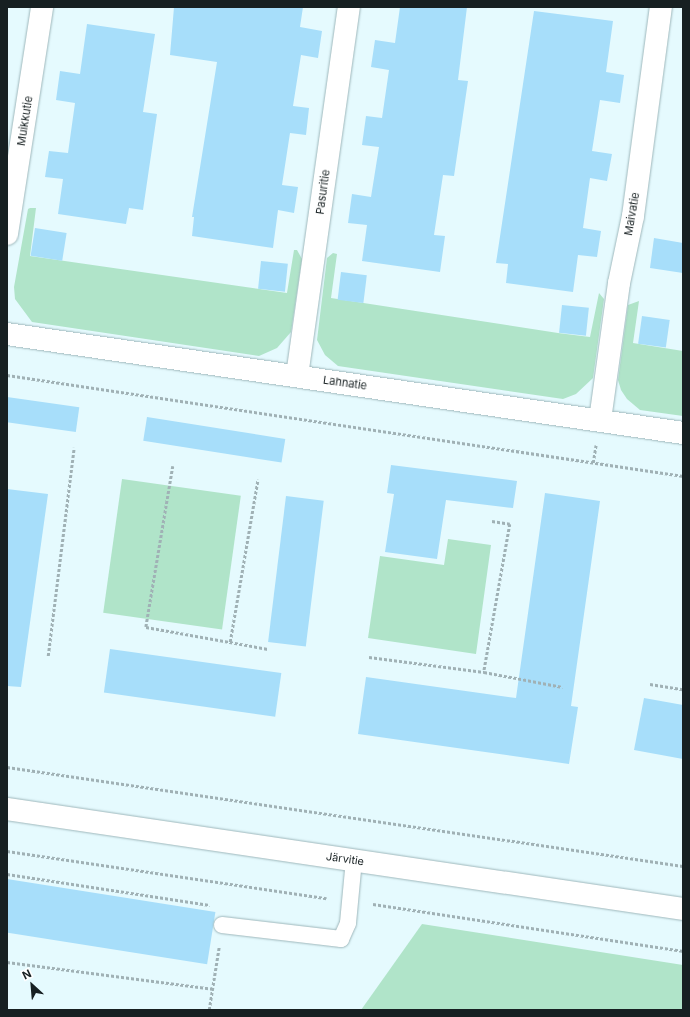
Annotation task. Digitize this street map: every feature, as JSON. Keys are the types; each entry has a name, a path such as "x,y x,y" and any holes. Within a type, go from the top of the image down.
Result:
{"street":[{"name":"Muikkutie","path":"7,234 42,7"},
{"name":"Pasuritie","path":"297,376 349,7"},
{"name":"Maivatie","path":"600,420 619,283 633,216 661,7"},
{"name":"Lahnatie","path":"7,334 683,433"},
{"name":"Järvitie","path":"7,809 683,908"}],"lane":[{"path":"222,925 341,939 348,924 354,860"}],"path":[{"path":"7,375 683,476"},
{"path":"48,656 74,448"},
{"path":"172,466 146,627 268,649"},
{"path":"230,642 258,478"},
{"path":"484,672 510,524 492,521"},
{"path":"369,657 484,672 563,687"},
{"path":"650,684 683,689"},
{"path":"7,767 683,866"},
{"path":"7,874 224,907 214,989 209,1010"},
{"path":"7,962 214,989"}],"green space":[{"path":"36,208 30,256 287,293 294,250 297,250 302,259 291,332 277,348 259,356 32,322 15,299 14,287 28,209"},
{"path":"333,253 337,254 331,298 558,333 590,337 599,293 604,299 593,378 576,394 563,399 338,366 325,355 317,340 327,258"},
{"path":"639,301 633,343 683,351 683,416 640,410 627,399 621,390 618,380 628,305"},
{"path":"122,479 241,496 222,629 103,613"},
{"path":"448,539 491,545 476,654 368,638 380,556 444,565"},
{"path":"422,924 683,965 683,1010 361,1010"}],"building":[{"path":"174,7 303,7 300,27 322,31 318,58 301,55 293,106 309,108 306,135 290,133 282,185 298,187 294,213 278,210 273,248 192,236 194,217 192,217 217,62 170,55"},
{"path":"400,7 467,7 458,80 468,81 454,176 443,175 434,235 445,236 440,272 362,261 367,225 348,223 352,194 371,197 379,147 362,145 366,116 382,118 389,70 371,67 375,40 395,43"},
{"path":"534,11 613,21 606,72 624,75 620,103 600,100 592,151 612,154 607,181 590,178 583,228 601,231 597,257 578,255 573,292 506,283 508,264 496,263"},
{"path":"87,24 155,34 143,112 157,114 143,210 129,208 126,224 58,214 63,179 45,177 49,151 68,153 75,103 56,100 60,71 80,74"},
{"path":"35,228 67,233 62,261 31,256"},
{"path":"654,238 683,243 683,273 650,268"},
{"path":"261,261 288,264 285,292 258,289"},
{"path":"341,272 367,275 363,303 338,300"},
{"path":"562,305 589,308 586,336 559,333"},
{"path":"642,316 670,320 666,348 638,344"},
{"path":"7,397 79,407 76,432 7,422"},
{"path":"147,417 285,439 282,463 143,441"},
{"path":"391,465 517,481 513,508 446,500 437,559 385,552 394,494 387,493"},
{"path":"7,489 48,494 21,687 7,686"},
{"path":"545,493 600,501 571,706 578,707 569,764 358,734 366,677 516,698"},
{"path":"286,496 324,501 306,647 268,642"},
{"path":"110,649 281,673 275,717 104,693"},
{"path":"644,698 683,705 683,759 634,750"},
{"path":"7,879 215,912 207,964 7,933"}]}
